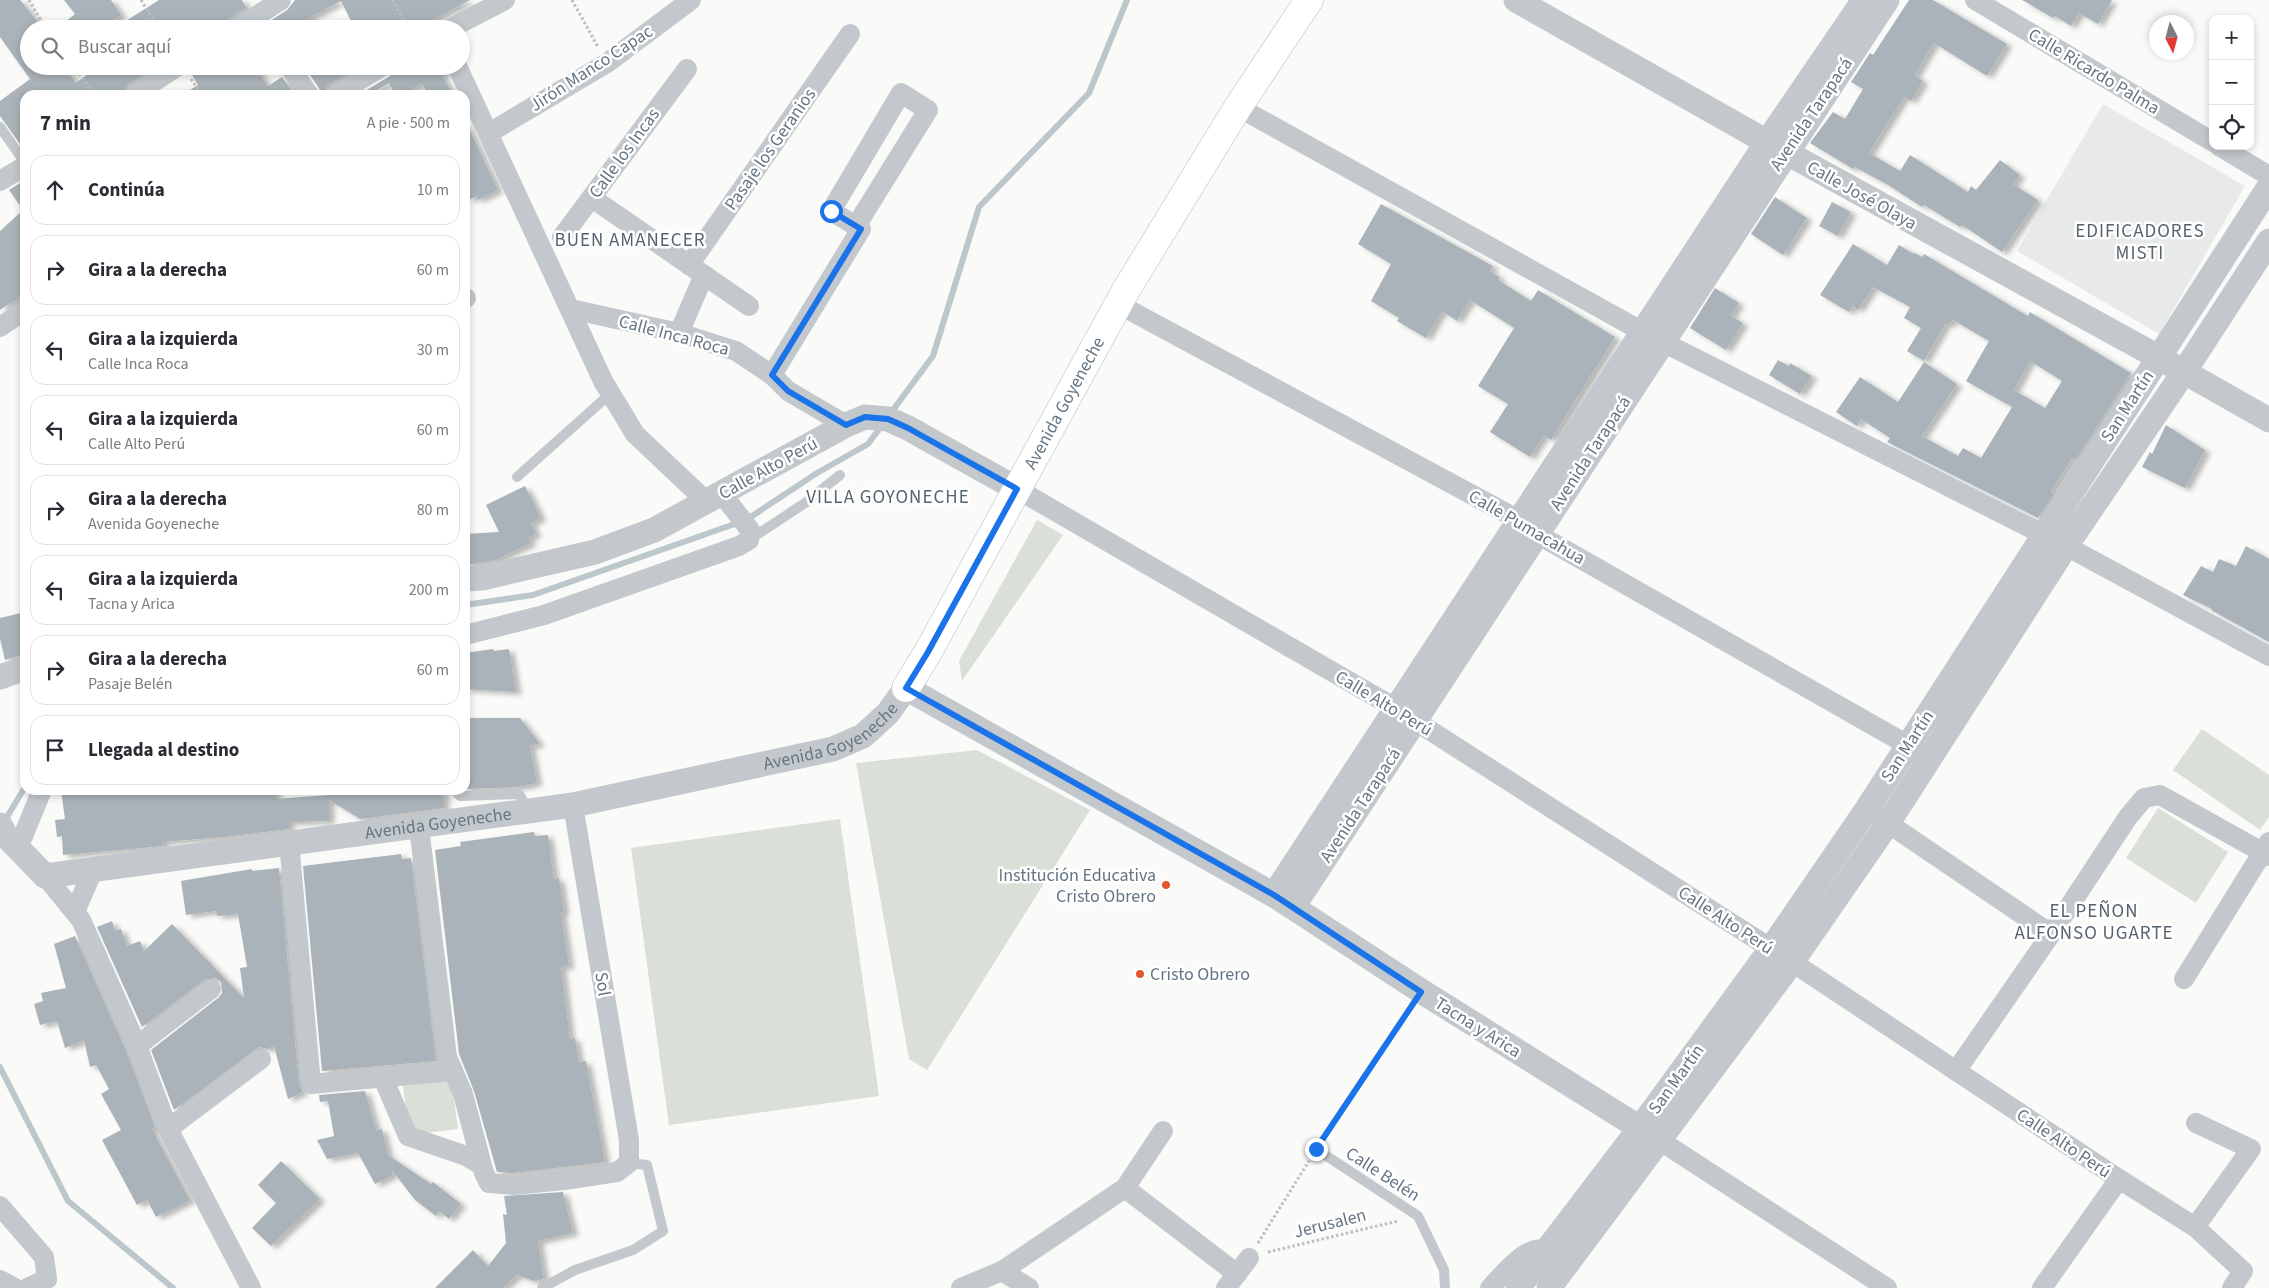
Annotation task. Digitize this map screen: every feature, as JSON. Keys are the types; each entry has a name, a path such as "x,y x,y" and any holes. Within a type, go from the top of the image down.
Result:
{"main road":[{"name":"Avenida Goyeneche","path":"906,688 928,652 1118,304 1238,107 1309,0"}],"street":[{"path":"263,20 280,0"},
{"path":"466,20 504,0"},
{"name":"Jirón Manco Capac","path":"489,133 607,62 690,0"},
{"name":"Calle José Olaya","path":"1516,0 1776,147 2269,420"},
{"name":"Avenida Tarapacá","path":"1284,901 1776,147 1864,0"},
{"name":"Avenida Tarapacá","path":"1776,147 1886,0"},
{"name":"Calle Ricardo Palma","path":"1975,0 2209,140"},
{"name":"Pasaje los Geranios","path":"679,333 697,270 850,34"},
{"name":"Calle los Incas","path":"562,237 686,69"},
{"path":"142,90 164,75"},
{"path":"295,75 306,90"},
{"path":"343,90 368,75"},
{"path":"461,75 468,90"},
{"path":"470,93 603,381 636,434 714,498 738,513 749,535 739,546 544,615 470,634"},
{"path":"772,375 861,229 856,226 831,211 900,93 928,110 856,226"},
{"path":"1238,107 1653,337 2042,536 2066,546 2269,656"},
{"path":"2226,150 2269,176"},
{"path":"0,181 20,167"},
{"name":"San Martín","path":"1649,1134 1771,949 1867,809 2269,186"},
{"path":"592,198 749,306"},
{"name":"San Martín","path":"1518,1288 1558,1255 1649,1134 1792,962 1888,823 2066,546 2184,372 2269,241"},
{"name":"Calle Pumacahua","path":"1118,304 1528,527 1930,758"},
{"name":"Calle Inca Roca","path":"571,309 679,333 736,351 772,375 788,391 856,421"},
{"path":"0,327 20,313"},
{"name":"Calle Alto Perú","path":"470,579 482,578 595,552 654,530 856,421 888,419 908,428 1017,489 1405,715 1792,962 2118,1179 2195,1227 2243,1271 2232,1288"},
{"path":"0,677 20,670"},
{"name":"Avenida Goyeneche","path":"45,876 573,805 833,749 863,736 888,713 906,688"},
{"name":"Tacna y Arica","path":"906,688 1284,901 1421,992 1649,1134 1887,1288"},
{"path":"38,795 8,836 45,876 81,920 138,1046 168,1129 251,1288"},
{"path":"1956,1071 2051,934 2128,817 2144,798 2160,795 2267,850 2184,979"},
{"name":"Sol","path":"573,805 629,1140 629,1163"},
{"path":"1867,809 2051,934"},
{"path":"418,827 447,1057 463,1094 481,1165 489,1183 513,1185 618,1172 629,1163"},
{"path":"289,842 310,1084 453,1071"},
{"path":"75,912 93,870"},
{"path":"138,1046 211,989"},
{"path":"168,1129 261,1058"},
{"path":"383,1078 408,1136 466,1156 481,1165"},
{"path":"2195,1227 2251,1149 2196,1123"},
{"path":"961,1288 1002,1271 1125,1188 1163,1130"},
{"path":"2042,1288 2118,1179"},
{"path":"1125,1188 1231,1281 1249,1258"},
{"path":"0,1206 44,1257 47,1279 27,1288"},
{"path":"1490,1288 1517,1261 1530,1252 1539,1248 1558,1255"},
{"name":"San Martín","path":"1549,1288 1558,1255"},
{"path":"1002,1271 1029,1288"},
{"path":"0,1280 16,1288"}],"lane":[{"path":"0,127 20,157"},
{"path":"517,477 611,393"},
{"path":"749,535 805,503 840,475"},
{"path":"459,795 519,794 522,799 524,812"},
{"name":"Calle Belén","path":"1316,1149 1418,1216 1444,1270 1446,1288"},
{"path":"542,1288 575,1270 633,1250 663,1231 647,1166 629,1163"}],"path":[{"path":"29,0 41,20"},
{"path":"142,0 154,20"},
{"path":"392,0 404,20"},
{"path":"572,0 607,62"},
{"path":"80,75 92,90"},
{"path":"1249,1258 1316,1149 1421,992"},
{"name":"Jerusalen","path":"1249,1258 1418,1216"}],"shaded area":[{"path":"2103,104 2245,186 2159,334 2017,251"},
{"path":"1037,520 1063,535 962,681 959,661"},
{"path":"2202,729 2269,775 2269,817 2260,830 2173,770"},
{"path":"977,750 1090,810 927,1070 909,1059 856,763"},
{"path":"2158,808 2228,852 2196,903 2126,858"},
{"path":"840,819 879,1096 669,1125 631,848"},
{"path":"450,1073 458,1129 410,1135 402,1080"}],"building":[{"path":"0,0 20,0 37,20 20,20 20,65 0,37"},
{"path":"64,0 111,0 121,15 114,20 67,20 75,14"},
{"path":"159,0 242,0 246,8 228,20 127,20"},
{"path":"295,0 470,0 433,20 350,20 341,1 309,18 310,20 272,20 287,10"},
{"path":"1909,0 1933,0 2007,44 1987,76 1934,43 1915,75 1923,81 1911,101 1904,97 1869,153 1900,171 1910,155 1968,192 1971,186 1976,190 2000,160 2020,175 2013,184 2038,200 2002,252 1962,225 1960,227 1924,205 1922,207 1888,185 1855,167 1853,169 1810,143 1833,112 1845,119 1863,89 1851,82 1870,53 1873,55"},
{"path":"2022,0 2112,0 2098,24 2079,13 2071,26"},
{"path":"27,75 70,75 76,83 86,75 143,75 127,85 124,90 20,90 20,144 0,116 0,101 30,79"},
{"path":"192,75 261,75 268,86 282,77 291,90 190,90 198,85"},
{"path":"310,75 345,75 328,85 326,90 320,90"},
{"path":"442,75 450,90 425,90 422,84 411,90 392,90 389,83 377,90 366,90 390,76"},
{"path":"470,131 498,190 478,200 476,196 470,199"},
{"path":"20,183 20,206 9,190"},
{"path":"1775,197 1807,218 1783,255 1751,234"},
{"path":"1832,202 1851,212 1838,236 1819,226"},
{"path":"1381,204 1493,266 1490,271 1500,277 1498,280 1531,301 1538,290 1615,337 1551,440 1544,435 1530,457 1490,432 1508,404 1478,386 1514,328 1470,300 1457,321 1442,311 1426,338 1397,321 1399,318 1371,301 1391,264 1358,244"},
{"path":"20,213 20,296 0,310 0,231"},
{"path":"1853,244 1887,265 1899,245 1922,257 1924,254 2028,316 2030,312 2131,373 2076,460 2072,458 2051,492 2054,494 2038,518 1887,442 1890,438 1861,419 1857,426 1836,412 1860,377 1898,402 1924,362 1957,384 1922,436 1958,456 1963,448 1981,458 2012,407 1966,381 1989,341 1953,320 1949,325 1946,323 1924,361 1907,351 1921,328 1904,318 1910,307 1873,287 1858,310 1853,306 1849,312 1820,295","holes":["2030,361 2062,381 2045,408 2014,390"]},
{"path":"1715,288 1739,303 1731,316 1743,323 1726,350 1690,328"},
{"path":"1778,360 1789,366 1790,363 1812,376 1800,394 1769,375"},
{"path":"2166,425 2205,450 2185,488 2142,467 2150,452 2152,454"},
{"path":"525,486 541,518 531,523 536,534 528,538 531,543 494,561 470,564 470,534 499,532 486,505"},
{"path":"2246,546 2269,559 2269,642 2212,609 2183,595 2201,566 2213,572 2219,559 2236,566"},
{"path":"20,613 20,656 5,660 0,639 0,618"},
{"path":"509,649 516,692 470,689 470,652"},
{"path":"470,718 520,718 540,744 530,746 537,783 519,787 470,789"},
{"path":"62,795 277,795 277,799 328,795 443,795 444,808 360,819 329,800 329,821 289,822 289,829 162,842 163,846 63,855 62,836 57,837 55,820 65,819"},
{"path":"534,832 535,836 548,835 554,879 559,878 564,912 561,913 569,966 561,967 570,1039 575,1038 579,1062 586,1061 605,1162 513,1173 497,1172 474,1091 459,1054 435,850 461,846 460,842"},
{"path":"401,854 402,859 411,858 436,1061 322,1071 303,866"},
{"path":"279,868 299,1085 303,1092 288,1099 274,1046 268,1049 259,1047 174,1110 151,1050 218,998 222,993 221,982 215,978 204,980 142,1027 97,927 112,921 115,931 121,929 127,946 140,941 144,951 172,924 244,998 240,968 247,967 238,914 217,916 216,911 186,915 181,881 252,869 252,871"},
{"path":"75,936 126,1050 155,1127 152,1129 190,1200 156,1217 147,1200 137,1205 102,1140 121,1130 101,1094 109,1089 96,1065 90,1067 84,1040 65,1048 57,1021 40,1025 34,1004 43,1001 41,993 66,988 54,944"},
{"path":"365,1091 376,1130 382,1129 388,1155 431,1184 433,1182 461,1204 449,1219 439,1211 436,1216 415,1200 391,1169 393,1175 375,1184 358,1153 327,1159 317,1140 334,1136 328,1101 320,1102 319,1095"},
{"path":"281,1161 320,1199 271,1246 252,1228 276,1203 258,1185"},
{"path":"563,1192 573,1233 538,1241 544,1279 534,1281 517,1275 503,1288 435,1288 473,1250 488,1266 506,1243 503,1214 507,1215 504,1196"}],"waterway":[{"path":"890,414 933,356 979,207 1089,93 1127,0"},
{"path":"470,604 533,595 746,520 817,473 868,444 883,424"},
{"path":"4,822 20,795"},
{"path":"0,1067 68,1201 173,1288"}],"place":[{"name":"Institución Educativa Cristo Obrero","path":"1166,885"},
{"name":"Cristo Obrero","path":"1140,974"}],"district":[{"name":"BUEN AMANECER","path":"630,239"},
{"name":"EDIFICADORES MISTI","path":"2140,241"},
{"name":"VILLA GOYONECHE","path":"888,496"},
{"name":"EL PEÑON ALFONSO UGARTE","path":"2094,921"}],"route":[{"path":"831,211 861,229 772,375 788,391 846,425 865,417 888,419 908,428 1017,489 928,652 906,688 1274,895 1421,992 1316,1149"}]}
